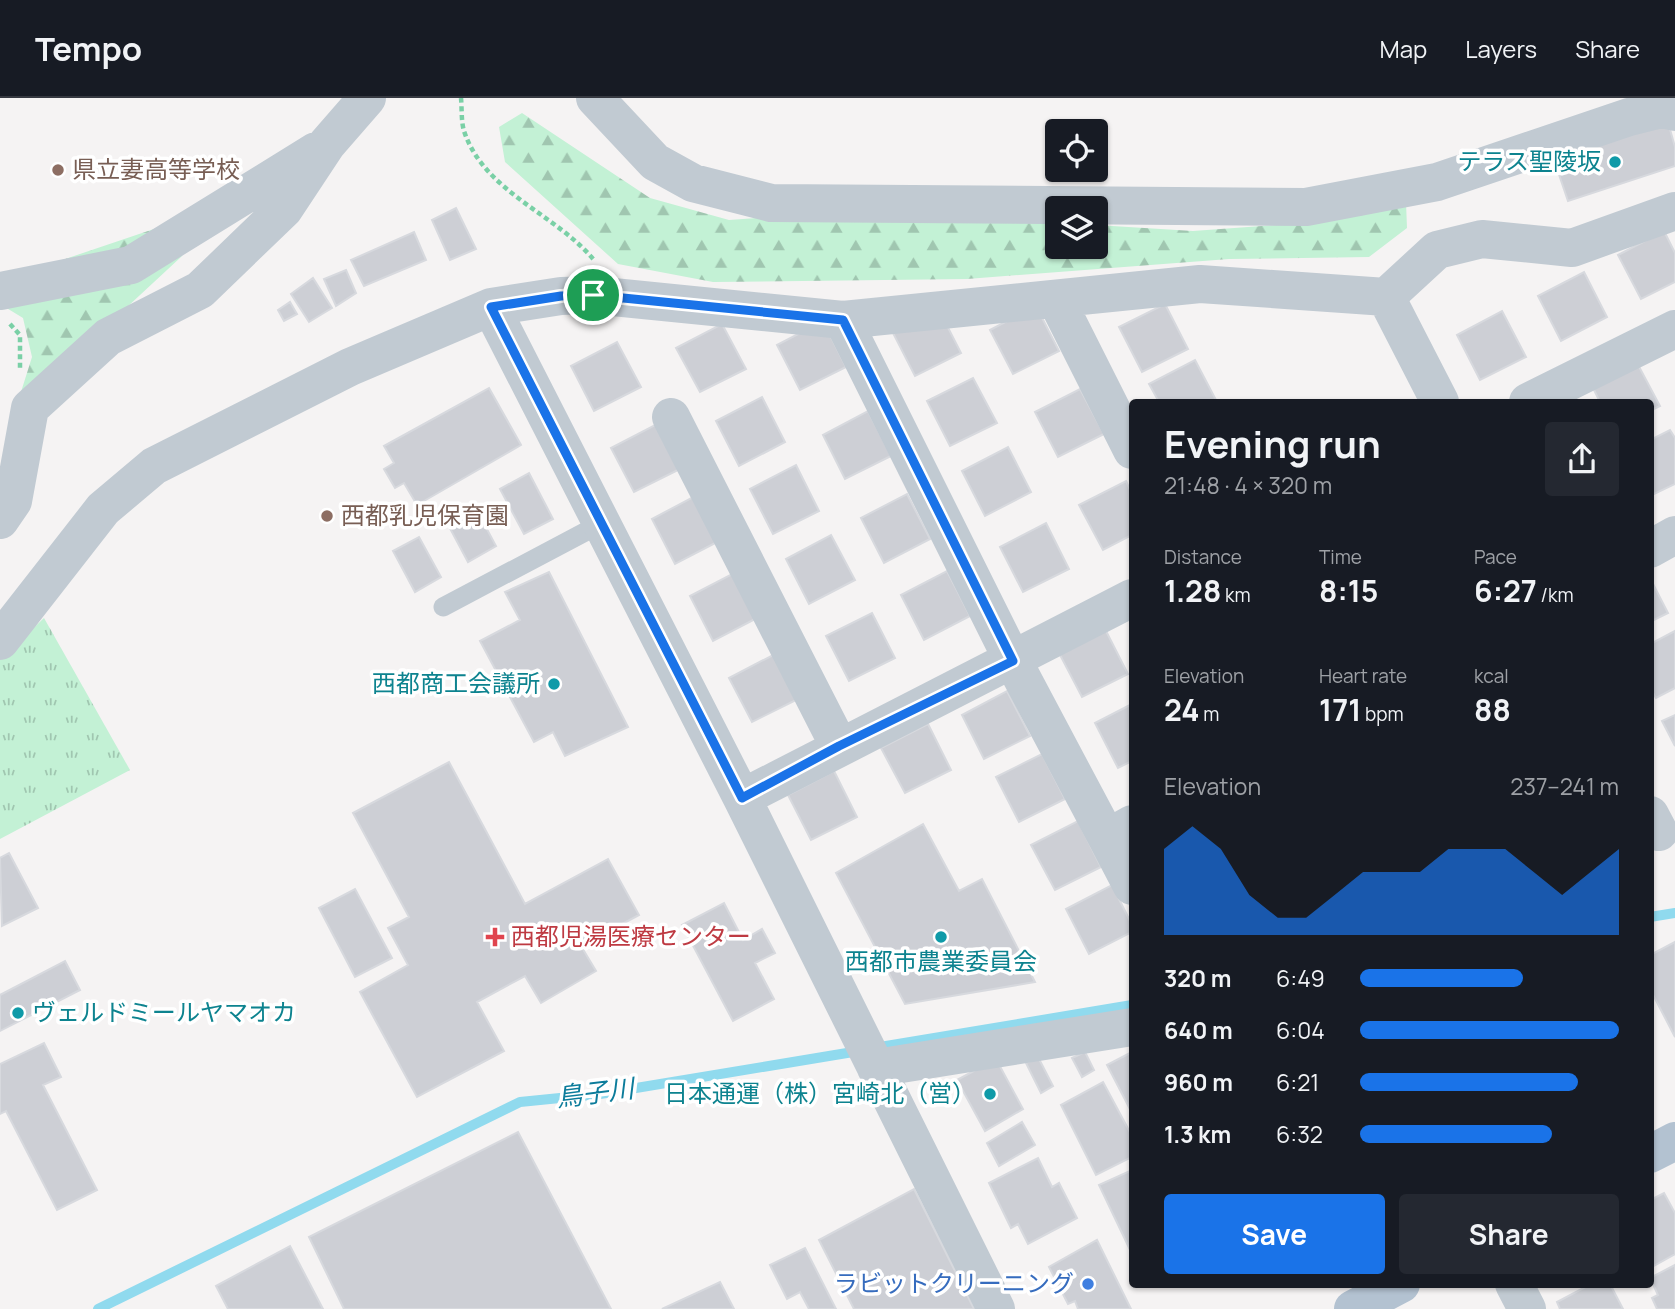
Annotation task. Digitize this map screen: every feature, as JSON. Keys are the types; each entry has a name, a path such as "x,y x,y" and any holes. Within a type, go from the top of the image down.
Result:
{"main road":[{"path":"1654,1152 1675,1141"},
{"path":"1353,1309 1393,1288"}],"street":[{"path":"0,520 13,501 30,408 108,337 200,290 284,209 327,144 367,98"},
{"path":"595,98 654,162 693,183 771,203 1306,208 1437,183 1629,117 1661,109 1675,112"},
{"path":"1,303 131,265 327,144"},
{"path":"0,641 103,509 154,466 350,366 491,307 561,296 593,295 843,320 1200,284 1386,297 1437,250 1482,239 1572,248 1675,211"},
{"path":"1386,297 1438,399"},
{"path":"1056,299 1129,444"},
{"path":"491,307 742,798 996,1309"},
{"path":"843,320 1013,661 1119,831 1129,873"},
{"path":"1534,399 1675,328"},
{"path":"671,417 839,746"},
{"path":"1654,547 1675,535"},
{"path":"742,798 1129,600"},
{"path":"876,1068 1129,1027"},
{"path":"1516,1288 1527,1309"}],"lane":[{"path":"443,607 602,523"}],"path":[{"path":"461,98 463,129 472,148 495,178 594,258 593,295"},
{"path":"1,303 20,335 20,370 15,382"}],"green space":[{"path":"522,113 650,198 729,220 839,212 1045,222 1045,259 1108,259 1108,226 1193,231 1330,221 1406,202 1407,228 1369,257 1229,259 967,279 713,282 618,264 505,162 499,127"},
{"path":"222,206 181,257 15,411 32,357 23,318 0,304 0,281"},
{"path":"44,618 130,770 0,839 0,660"}],"building":[{"name":"テラス聖陵坂","path":"1667,119 1675,147 1675,166 1568,201 1553,157"},
{"path":"456,208 476,249 450,260 432,220"},
{"path":"1664,231 1675,253 1675,282 1641,299 1618,255"},
{"path":"414,232 426,260 364,286 351,260"},
{"path":"346,270 356,293 336,306 324,279"},
{"path":"1584,272 1607,317 1561,341 1538,296"},
{"path":"313,278 332,308 309,322 291,294"},
{"path":"290,302 297,314 284,321 278,310"},
{"path":"1165,304 1188,349 1142,372 1119,327"},
{"path":"1036,306 1059,351 1013,374 990,330"},
{"path":"938,308 961,353 915,376 892,331"},
{"path":"1502,311 1526,357 1480,380 1457,335"},
{"path":"823,321 846,367 800,390 777,345"},
{"path":"722,324 746,369 700,392 676,348"},
{"path":"617,342 641,387 594,411 571,366"},
{"path":"1195,360 1215,399 1157,399 1149,384"},
{"path":"1636,361 1660,406 1654,409 1654,399 1598,399 1591,384"},
{"path":"973,378 997,423 950,446 927,401"},
{"path":"489,388 521,445 417,505 404,483 395,488 384,469 394,463 384,446"},
{"path":"1080,389 1104,434 1058,457 1035,412"},
{"path":"762,397 785,442 739,466 716,421"},
{"path":"868,411 891,456 845,479 823,435"},
{"path":"657,424 680,469 634,492 611,448"},
{"path":"1670,430 1675,438 1675,484 1654,494 1654,438"},
{"path":"1008,447 1031,492 985,516 962,471"},
{"path":"796,465 819,511 773,534 750,489"},
{"path":"529,473 553,519 524,534 500,489"},
{"path":"1126,481 1129,488 1129,537 1103,550 1079,505"},
{"path":"907,494 930,539 884,563 861,518"},
{"path":"697,495 721,540 675,564 652,519"},
{"path":"474,505 496,546 468,562 446,521"},
{"path":"1046,523 1069,569 1023,592 1000,547"},
{"path":"831,535 855,580 809,604 786,559"},
{"path":"419,537 441,577 415,592 393,551"},
{"path":"947,571 970,616 924,640 901,595"},
{"name":"西都商工会議所","path":"549,572 628,727 565,756 553,732 534,742 480,641 520,620 505,592"},
{"path":"736,572 759,617 713,641 690,596"},
{"path":"1654,586 1668,613 1654,620"},
{"path":"872,613 895,658 849,681 826,636"},
{"path":"1105,629 1128,674 1082,697 1059,653"},
{"path":"1675,631 1675,688 1656,698 1654,695 1654,642"},
{"path":"775,654 798,699 752,722 729,678"},
{"path":"1007,691 1030,736 984,759 962,715"},
{"path":"1129,706 1129,762 1118,768 1095,723"},
{"path":"1675,715 1675,746 1662,721"},
{"path":"928,724 951,770 905,793 881,748"},
{"path":"1042,754 1065,799 1019,822 996,777"},
{"name":"西都児湯医療センター","path":"449,762 525,904 608,859 639,915 581,946 596,971 541,1003 525,976 477,1002 504,1051 417,1097 360,992 408,965 388,928 409,917 353,813"},
{"path":"834,771 857,817 811,840 788,795"},
{"path":"1078,821 1101,867 1055,890 1031,845"},
{"name":"西都市農業委員会","path":"923,824 959,891 982,879 1035,982 905,1004 836,873"},
{"path":"9,853 38,908 2,926 0,858"},
{"path":"1112,885 1129,919 1129,934 1089,954 1066,909"},
{"path":"355,889 392,958 355,977 319,908"},
{"path":"724,903 743,940 762,929 775,953 755,963 774,999 733,1021 682,925"},
{"path":"1675,942 1675,1037 1654,997 1654,953"},
{"name":"ヴェルドミールヤマオカ","path":"65,961 80,990 0,1031 0,995"},
{"path":"44,1043 61,1077 43,1085 97,1190 57,1210 6,1111 0,1114 0,1064"},
{"path":"1085,1052 1094,1070 1082,1077 1072,1058"},
{"path":"1129,1054 1129,1107 1107,1065"},
{"path":"1038,1057 1053,1086 1041,1093 1026,1063"},
{"name":"日本通運（株）宮崎北（営）","path":"996,1059 1023,1109 985,1131 957,1080"},
{"path":"1103,1082 1129,1130 1129,1158 1096,1175 1061,1105"},
{"path":"1022,1122 1035,1145 999,1166 987,1143"},
{"path":"518,1132 611,1309 344,1309 309,1237"},
{"path":"1038,1158 1052,1187 1059,1183 1077,1218 1028,1244 1018,1224 1011,1228 989,1183"},
{"path":"1129,1171 1129,1248 1099,1185"},
{"path":"914,1189 974,1309 854,1309 819,1240"},
{"path":"1664,1193 1675,1213 1675,1254 1654,1266 1654,1198"},
{"name":"ラビットクリーニング","path":"1097,1240 1131,1309 1078,1309 1075,1301 1068,1304 1049,1267"},
{"path":"290,1246 323,1309 228,1309 216,1286"},
{"path":"805,1248 836,1309 809,1309 800,1292 787,1299 770,1265"},
{"path":"1675,1265 1675,1309 1657,1309 1652,1298 1658,1295 1654,1286 1654,1276"},
{"path":"720,1282 734,1309 662,1309"},
{"path":"1583,1288 1612,1288 1623,1309 1560,1309 1557,1302"}],"waterway":[{"name":"鳥子川","path":"1654,916 1675,913"},
{"name":"鳥子川","path":"874,1048 1129,1006"},
{"name":"鳥子川","path":"98,1309 520,1102 600,1094 859,1051"}],"place":[{"name":"テラス聖陵坂","path":"1615,162"},
{"name":"県立妻高等学校","path":"58,170"},
{"name":"西都乳児保育園","path":"327,516"},
{"name":"西都商工会議所","path":"554,684"},
{"name":"西都児湯医療センター","path":"495,937"},
{"name":"西都市農業委員会","path":"941,937"},
{"name":"ヴェルドミールヤマオカ","path":"18,1013"},
{"name":"日本通運（株）宮崎北（営）","path":"990,1094"},
{"name":"ラビットクリーニング","path":"1088,1284"}],"route":[{"path":"593,295 843,320 1013,661 839,746 742,798 491,307 561,296 593,295"}]}
